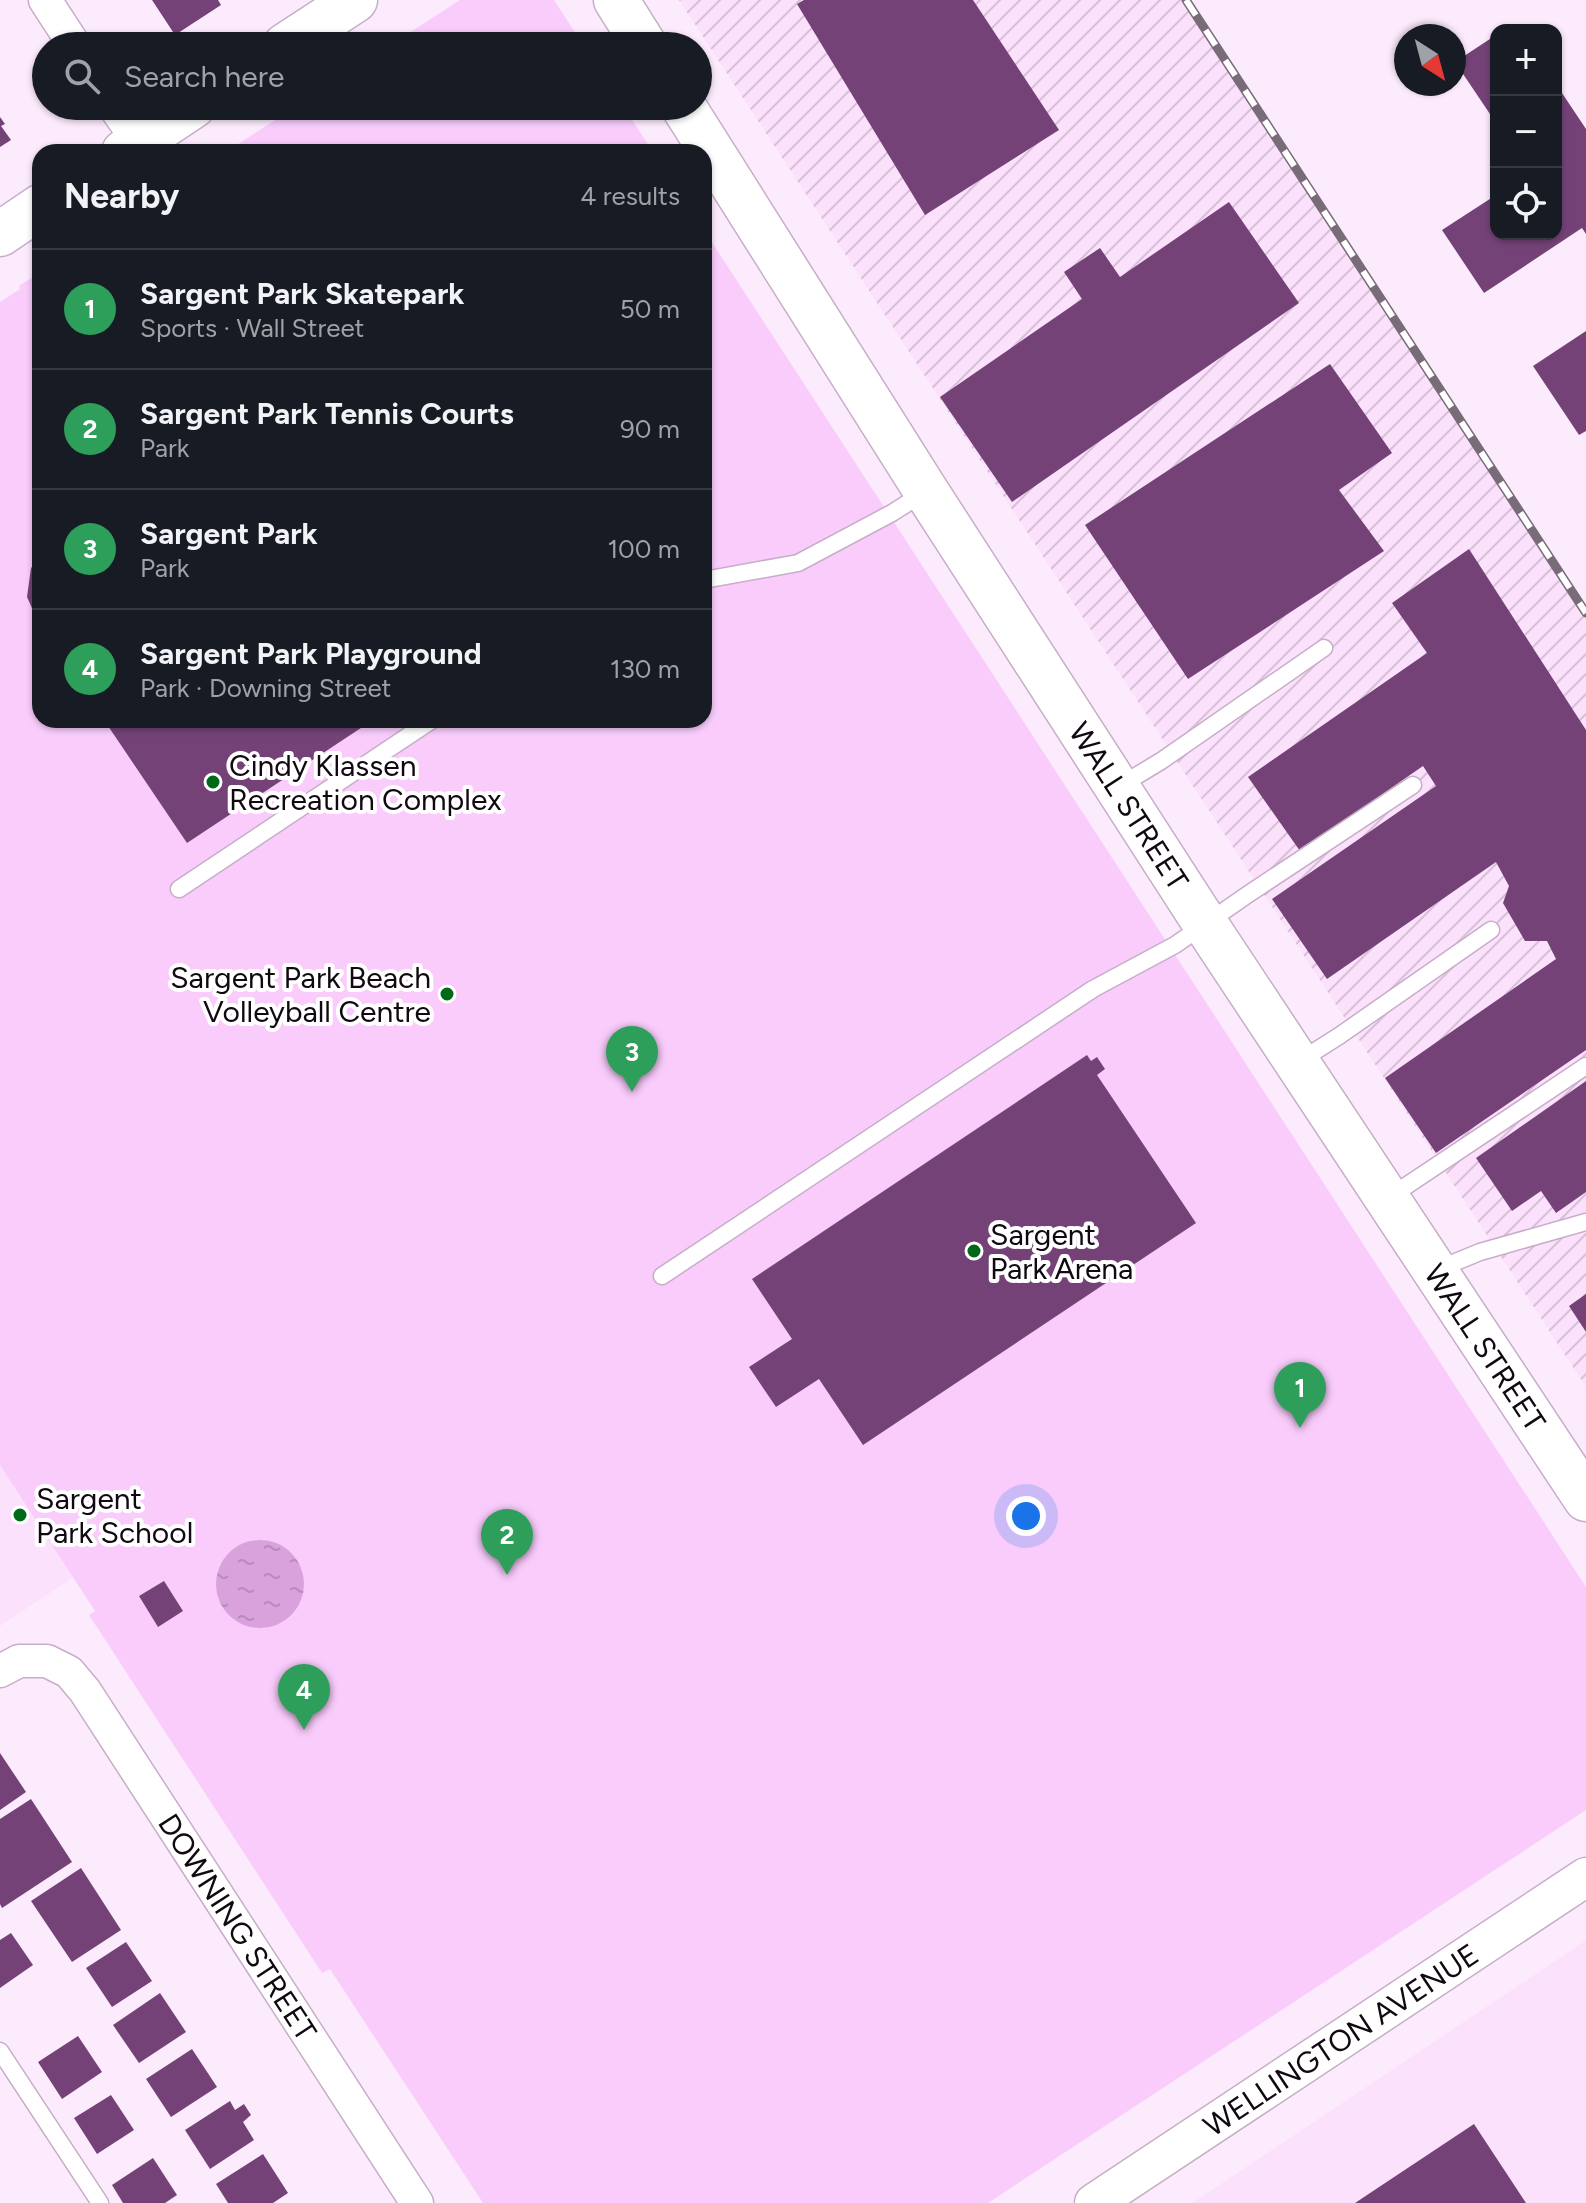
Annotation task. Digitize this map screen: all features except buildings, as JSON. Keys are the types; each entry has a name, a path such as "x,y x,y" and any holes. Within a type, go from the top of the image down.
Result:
{"main road":[{"path":"616,0 636,32"},
{"path":"303,32 340,4"},
{"path":"136,144 172,120"},
{"name":"WALL STREET","path":"692,120 707,144"},
{"name":"WALL STREET","path":"712,152 1117,788 1586,1499"},
{"path":"0,234 32,212"}],"street":[{"path":"45,0 66,32"},
{"path":"120,120 130,144"},
{"name":"DOWNING STREET","path":"0,1671 19,1661 47,1661 69,1672 85,1691 417,2203"},
{"name":"WELLINGTON AVENUE","path":"1094,2203 1586,1877"}],"lane":[{"path":"712,579 798,563 892,513 926,491"},
{"path":"1117,788 1324,648"},
{"path":"179,889 420,728"},
{"path":"662,1276 1093,989 1175,945 1413,785"},
{"path":"1297,1063 1491,930"},
{"path":"1387,1199 1586,1066"},
{"path":"1435,1271 1480,1252 1586,1222"},
{"path":"0,2051 100,2203"}],"shaded area":[{"path":"460,0 554,0 575,32 411,32"},
{"path":"679,0 1186,0 1586,613 1586,1387 712,50 712,32 700,32"},
{"path":"275,120 632,120 648,144 238,144"},
{"path":"712,242 1586,1587 1586,1810 988,2203 483,2203 330,1969 322,1973 89,1615 95,1611 0,1465 0,302 20,289 19,286 32,277 32,728 712,728"},
{"name":"Sargent Park School","path":"0,1455 79,1574 0,1626"},
{"path":"1586,1940 1586,2203 1192,2203"}],"water":[{"path":"260,1540 285,1547 297,1559 304,1584 297,1609 285,1621 260,1628 235,1621 223,1609 216,1584 223,1559 235,1547"}],"railway":[{"path":"1186,0 1586,613"}],"place":[{"name":"Cindy Klassen Recreation Complex","path":"213,782"},
{"name":"Sargent Park Beach Volleyball Centre","path":"447,994"},
{"name":"Sargent Park","path":"632,1092"},
{"name":"Sargent Park Arena","path":"974,1251"},
{"name":"Sargent Park Skatepark","path":"1300,1428"},
{"name":"Sargent Park School","path":"20,1515"},
{"name":"Sargent Park Tennis Courts","path":"507,1575"},
{"name":"Sargent Park Playground","path":"304,1730"}]}
